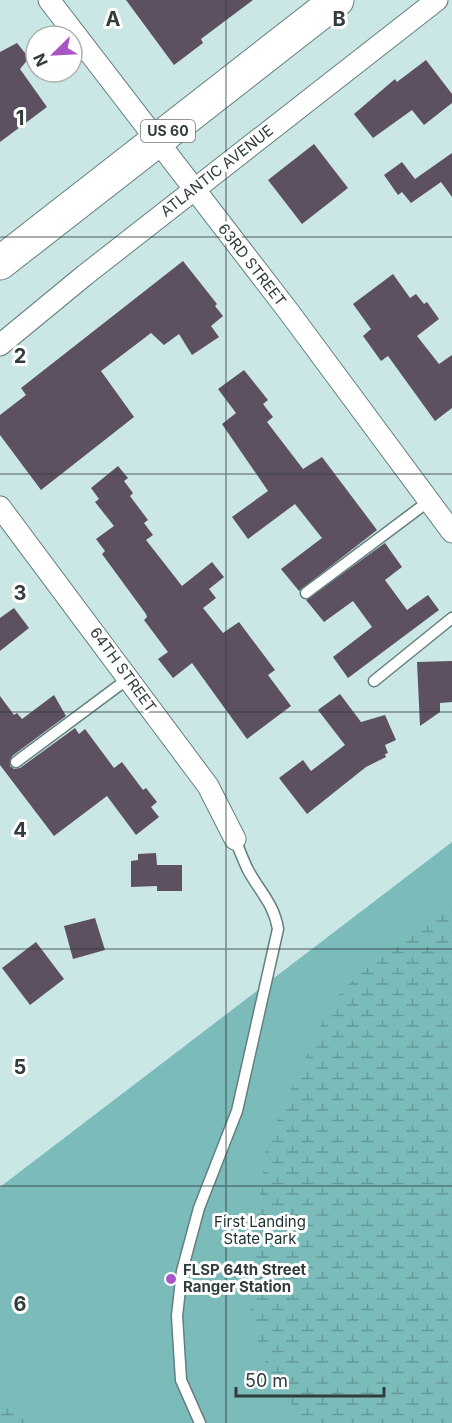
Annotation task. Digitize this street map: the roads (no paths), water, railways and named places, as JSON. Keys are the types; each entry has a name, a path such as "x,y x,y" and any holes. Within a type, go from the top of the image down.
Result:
{"highway":[{"name":"US 60","path":"0,263 337,0"}],"street":[{"name":"63RD STREET","path":"49,0 289,312 452,532"},
{"name":"ATLANTIC AVENUE","path":"0,345 85,274 437,0"},
{"name":"64TH STREET","path":"0,507 208,786 235,839"}],"lane":[{"path":"306,594 429,501"},
{"path":"374,681 452,618"},
{"path":"16,762 129,678"},
{"path":"200,1423 181,1380 177,1316 182,1271 199,1208 237,1111 278,929 272,905 247,868 235,839"}],"place":[{"name":"FLSP 64th Street Ranger Station","path":"171,1279"}],"park label":[{"name":"First Landing State Park","path":"260,1230"}]}
